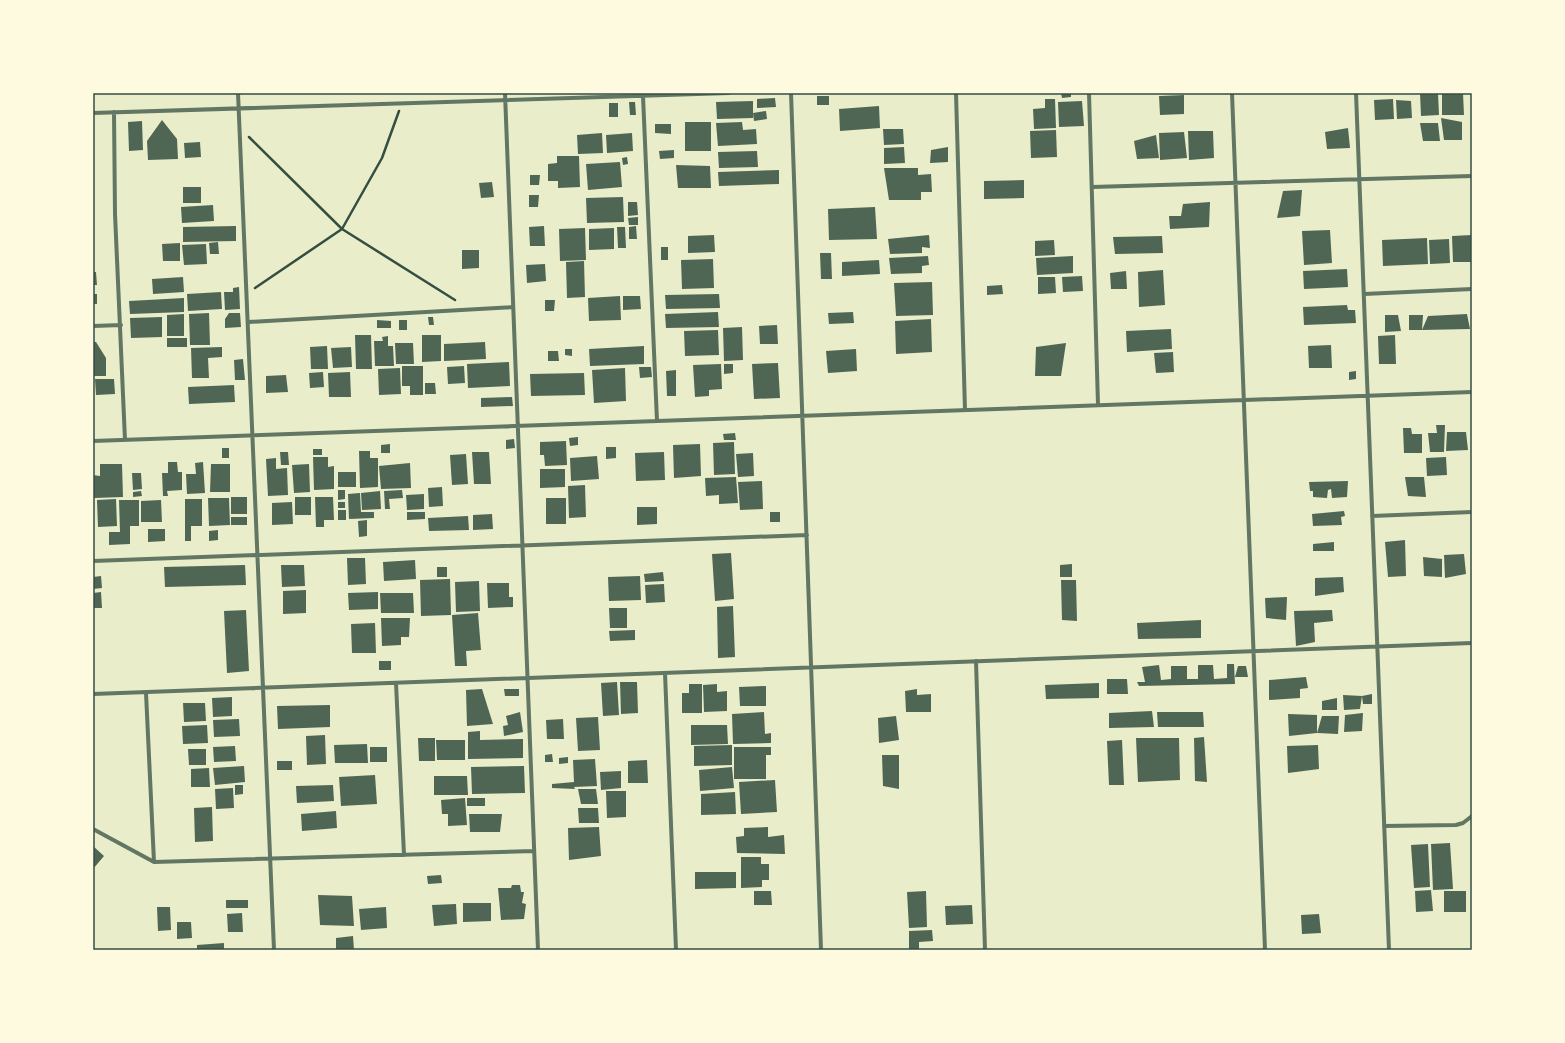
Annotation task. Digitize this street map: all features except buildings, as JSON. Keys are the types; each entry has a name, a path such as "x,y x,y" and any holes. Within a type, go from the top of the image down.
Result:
{"street":[{"path":"238,93 248,292 252,435 274,950"},
{"path":"505,93 538,950"},
{"path":"93,113 729,93"},
{"path":"791,93 821,950"},
{"path":"956,93 966,410"},
{"path":"1089,93 1098,405"},
{"path":"1232,93 1265,950"},
{"path":"1356,93 1389,950"},
{"path":"643,96 657,421"},
{"path":"114,112 115,214 125,440"},
{"path":"1092,187 1472,176"},
{"path":"1364,294 1472,289"},
{"path":"249,322 513,307"},
{"path":"93,326 121,324"},
{"path":"93,441 1472,392"},
{"path":"1372,516 1472,512"},
{"path":"93,561 807,535"},
{"path":"93,694 1472,642"},
{"path":"976,661 985,950"},
{"path":"665,673 676,950"},
{"path":"396,683 404,855"},
{"path":"146,692 154,862"},
{"path":"1384,826 1456,825 1472,816"},
{"path":"93,829 154,862 534,851"}],"path":[{"path":"248,292 342,229 382,158 402,103"},
{"path":"240,129 342,229 468,309"}]}
